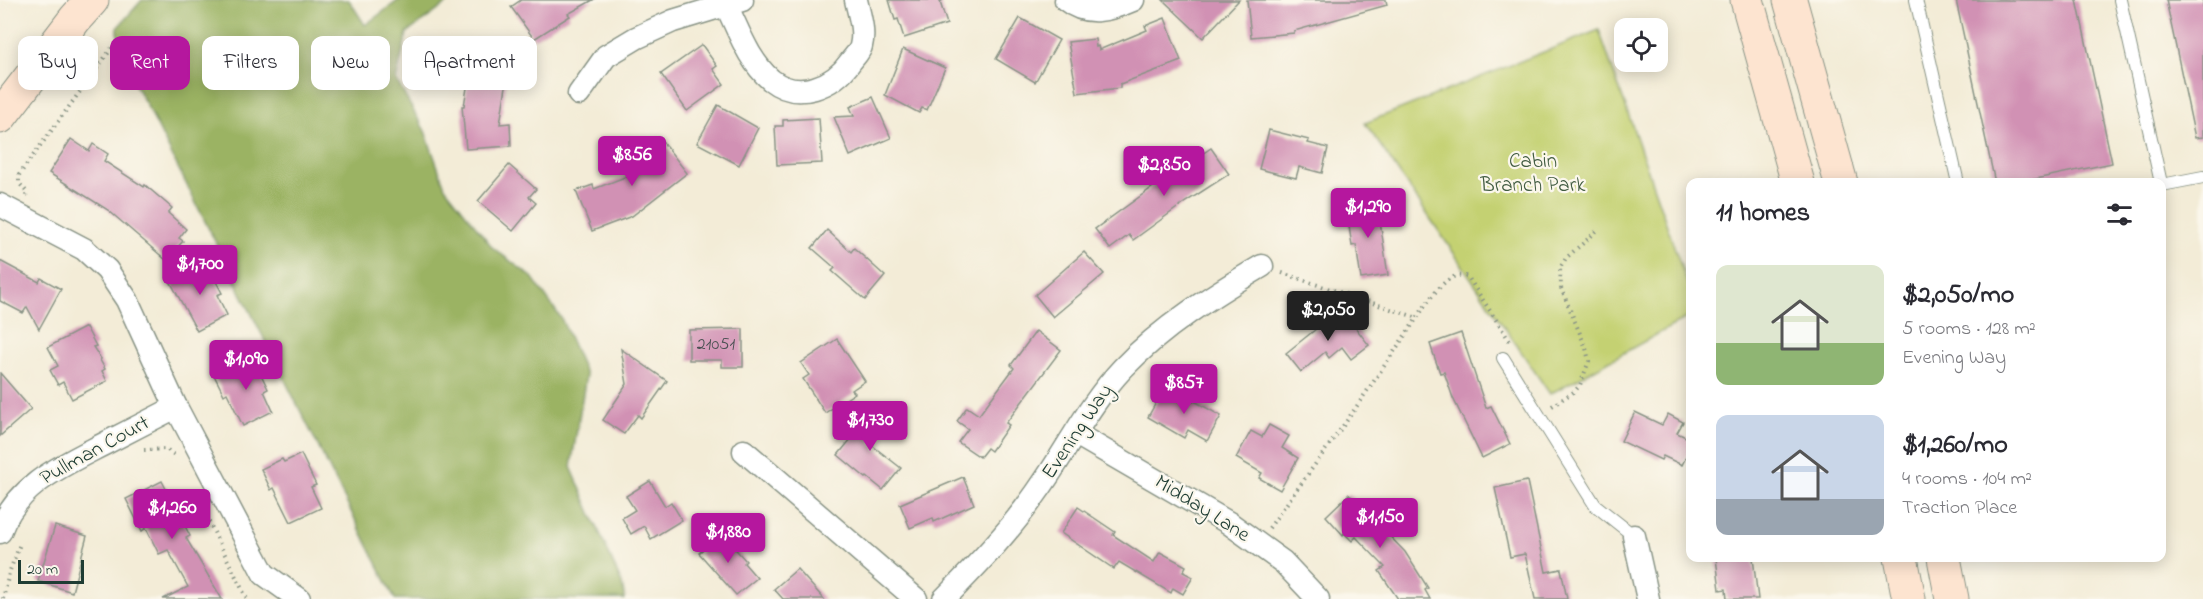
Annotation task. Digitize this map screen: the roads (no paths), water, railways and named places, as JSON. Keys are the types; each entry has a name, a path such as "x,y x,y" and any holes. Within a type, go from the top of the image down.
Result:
{"main road":[{"path":"0,117 92,0"},
{"path":"1747,0 1797,178"},
{"path":"1790,0 1840,178"},
{"path":"1902,562 1909,599"},
{"path":"1945,562 1952,599"}],"street":[{"path":"579,94 606,56 636,38 673,21 734,2 748,53 756,65 784,88 802,91 818,87 844,72 861,47 862,31 856,0"},
{"path":"1066,0 1083,9 1100,11 1116,8 1133,0"},
{"path":"0,205 84,249 107,270 127,300 176,407 264,574 299,599"},
{"name":"Evening Way","path":"944,599 1006,532 1037,493 1096,402 1122,370 1152,340 1222,289 1262,266"},
{"name":"Pullman Court","path":"0,532 4,521 20,497 44,476 176,407"},
{"name":"Midday Lane","path":"1076,434 1229,523 1283,562 1318,599"},
{"path":"744,451 916,599"},
{"path":"1635,536 1648,599"}],"lane":[{"path":"1916,0 1957,178"},
{"path":"2120,0 2160,178"},
{"path":"2166,183 2203,177"},
{"path":"1503,358 1595,505 1635,536"}],"park label":[{"name":"Cabin Branch Park","path":"1533,174"}]}
